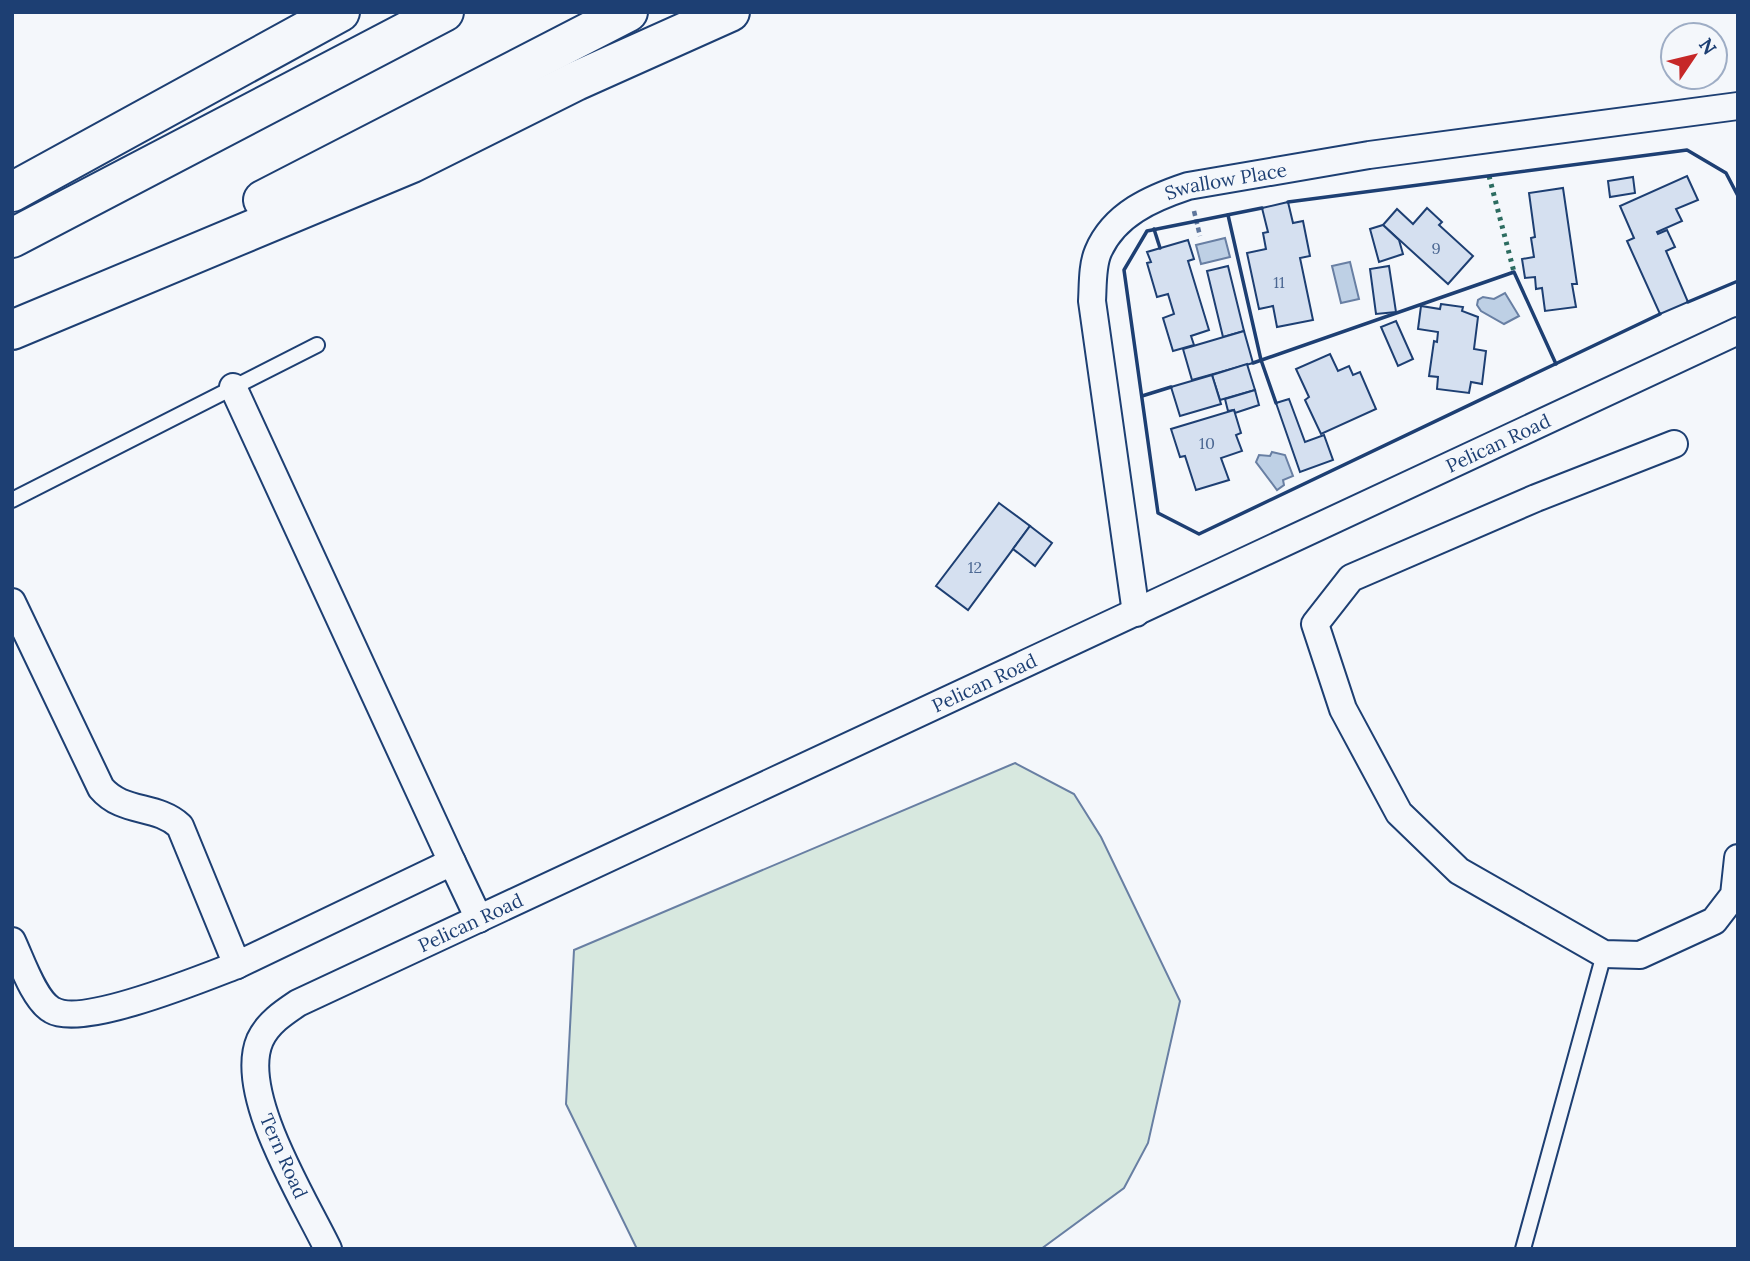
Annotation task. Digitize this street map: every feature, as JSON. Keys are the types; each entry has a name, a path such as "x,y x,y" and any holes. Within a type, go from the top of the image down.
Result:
{"highway":[{"path":"12,192 340,12"},
{"path":"12,238 444,12"},
{"path":"12,330 628,12"},
{"path":"12,330 412,163 587,75 730,12"}],"street":[{"name":"Swallow Place","path":"1136,613 1092,301 1097,254 1107,235 1122,219 1162,195 1188,186 1368,155 1737,110"},
{"name":"Pelican Road","path":"255,1059 260,1040 269,1026 298,1003 1738,331"},
{"path":"233,387 479,919"},
{"path":"1674,444 1536,498 1351,578 1315,624 1343,709 1399,813 1459,871 1604,954 1640,955 1714,920 1734,895 1738,858"},
{"path":"12,602 101,788 116,802 170,817 180,826 237,965"},
{"path":"12,941 36,991 52,1010 65,1015 79,1014 146,999 237,965 452,862"},
{"name":"Tern Road","path":"255,1059 258,1094 267,1122 328,1249"}],"lane":[{"path":"12,500 317,345"},
{"path":"1523,1249 1604,954"}],"shaded area":[{"path":"1015,763 1074,794 1101,837 1180,1001 1148,1143 1124,1188 1041,1249 637,1249 566,1104 574,950"}],"water":[{"path":"1225,238 1230,257 1201,264 1196,245"},
{"path":"1350,262 1359,299 1341,303 1332,266"},
{"path":"1505,293 1519,316 1504,324 1481,311 1477,305 1478,300 1483,297 1494,299"},
{"path":"1272,452 1285,455 1293,476 1283,480 1284,485 1277,490 1256,462 1259,455 1270,456"}],"building":[{"path":"1687,176 1698,200 1676,209 1682,221 1657,232 1658,234 1667,230 1675,247 1666,251 1688,302 1660,314 1627,241 1634,238 1620,206"},
{"path":"1633,177 1635,193 1610,197 1608,181"},
{"path":"1563,188 1577,284 1572,284 1576,307 1545,311 1542,288 1536,289 1535,277 1525,278 1522,259 1534,257 1531,238 1535,237 1529,193"},
{"path":"1288,202 1293,223 1303,221 1310,256 1300,258 1313,320 1277,327 1273,306 1259,309 1247,253 1266,249 1263,233 1268,232 1262,208"},
{"path":"1427,208 1442,222 1439,225 1473,256 1448,284 1383,225 1397,209 1413,224"},
{"path":"1383,225 1399,240 1403,254 1379,262 1370,229"},
{"path":"1188,240 1194,259 1188,261 1209,330 1191,336 1194,345 1173,351 1163,318 1174,314 1168,294 1157,297 1147,263 1151,262 1147,252"},
{"path":"1228,266 1244,331 1223,337 1207,271"},
{"path":"1389,266 1396,312 1376,314 1370,269"},
{"path":"1441,304 1463,307 1462,311 1478,317 1474,349 1486,351 1482,384 1471,382 1469,393 1437,389 1438,377 1429,376 1434,341 1437,342 1438,332 1418,329 1421,306 1440,309"},
{"path":"1396,321 1413,359 1398,366 1381,327"},
{"path":"1244,331 1253,363 1192,380 1183,349"},
{"path":"1330,354 1338,371 1349,366 1353,375 1360,372 1376,409 1321,434 1305,400 1309,397 1296,369"},
{"path":"1247,364 1255,390 1220,400 1212,375"},
{"path":"1212,375 1221,404 1180,416 1171,387"},
{"path":"1255,390 1259,405 1235,413 1234,410 1228,411 1225,399"},
{"path":"1289,399 1305,442 1324,435 1333,460 1300,472 1276,403"},
{"path":"1234,410 1241,433 1236,435 1242,451 1221,458 1229,480 1196,490 1185,456 1180,457 1171,429"},
{"path":"999,503 1030,526 968,610 936,586"},
{"path":"1030,526 1052,543 1035,566 1013,549"}],"hedge":[{"path":"1489,176 1514,272"}],"wall":[{"path":"1288,202 1687,150 1726,173 1738,196"},
{"path":"1262,208 1147,231 1124,270 1158,513 1199,534 1660,314"},
{"path":"1228,215 1261,360 1276,403"},
{"path":"1154,229 1160,248"},
{"path":"1253,363 1514,272 1556,364"},
{"path":"1688,302 1738,281"},
{"path":"1142,396 1171,387"}]}
